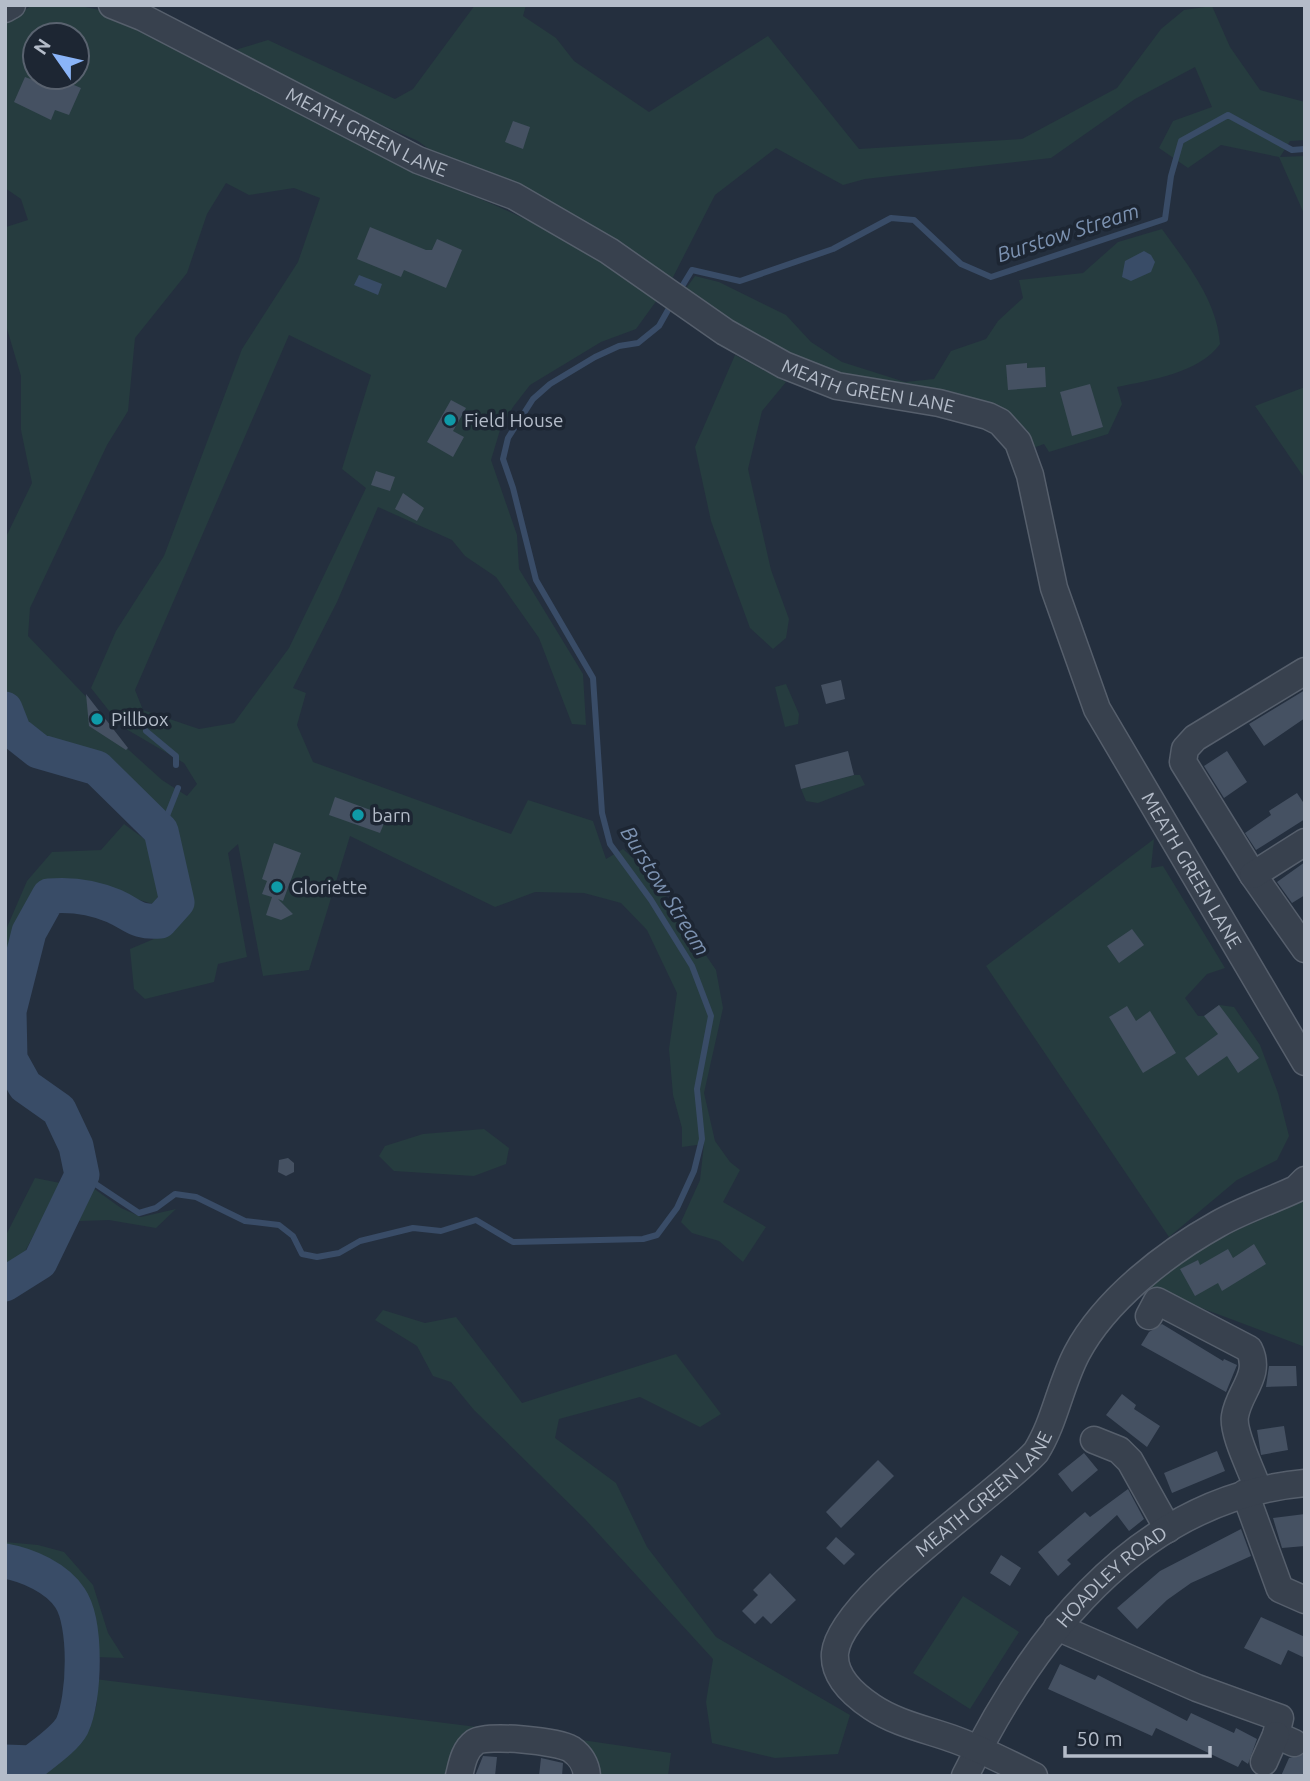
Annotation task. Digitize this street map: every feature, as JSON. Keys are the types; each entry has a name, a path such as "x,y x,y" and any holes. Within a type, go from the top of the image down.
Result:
{"street":[{"path":"5,9 12,5"},
{"name":"MEATH GREEN LANE","path":"111,5 142,17 418,160 514,196 609,251 725,332 784,365 836,386 939,403 975,412 1000,422 1018,442 1030,475 1054,588 1097,709 1305,1062"},
{"path":"1305,671 1195,738 1185,749 1183,762 1253,875 1305,949"},
{"path":"1253,875 1305,842"},
{"name":"MEATH GREEN LANE","path":"1034,1776 978,1749 886,1716 854,1693 841,1679 835,1665 835,1651 848,1623 900,1570 1036,1452 1045,1438 1076,1356 1095,1326 1116,1303 1147,1275 1201,1234 1296,1189 1305,1180"},
{"path":"1149,1316 1157,1301 1249,1349 1254,1370 1234,1416 1235,1428 1280,1589 1305,1600"},
{"path":"1094,1440 1119,1450 1130,1461 1167,1529"},
{"name":"HOADLEY ROAD","path":"965,1776 999,1707 1028,1662 1086,1594 1126,1557 1167,1529 1206,1508 1252,1491 1305,1483"},
{"path":"1057,1627 1197,1688 1280,1718 1285,1739 1264,1762"},
{"path":"459,1776 464,1755 473,1743 486,1737 569,1748 583,1759 587,1776"}],"green space":[{"path":"33,5 76,5 109,12 442,180 449,187 531,222 583,250 657,300 636,329 601,342 530,385 500,430 491,460 517,535 519,569 583,674 586,725 572,724 539,638 496,577 465,556 452,540 378,507 337,602 293,688 306,693 297,725 313,762 511,834 528,800 593,821 606,859 623,849 651,875 716,970 723,1008 704,1093 715,1141 730,1162 740,1170 723,1202 766,1227 743,1262 719,1241 692,1233 681,1222 700,1180 704,1144 682,1147 682,1128 673,1095 669,1049 677,993 647,930 621,903 584,893 535,892 495,907 350,836 309,970 263,976 238,844 228,853 247,957 218,964 214,982 145,999 134,989 130,949 161,936 181,912 181,888 167,828 135,799 104,763 80,754 50,750 30,736 14,713 5,689 5,539 32,483 21,430 21,376 5,322 6,227 28,220 21,199 5,188 5,22","holes":["226,183 249,195 294,188 320,198 298,262 242,349 164,556 116,631 91,688 121,726 184,763 197,784 187,796 162,780 120,742 95,706 28,636 30,608 107,445 128,411 135,338 187,273 207,214","289,335 371,375 342,469 366,488 289,648 234,723 199,729 143,710 135,690"]},
{"path":"475,5 526,5 523,16 556,38 574,61 649,112 768,36 859,149 1022,139 1117,88 1161,29 1184,10 1212,6 1230,47 1260,90 1305,102 1305,140 1290,141 1280,157 1305,156 1305,216 1279,157 1221,145 1188,168 1159,148 1173,121 1212,107 1195,67 1135,99 1051,158 865,179 843,185 776,148 715,195 670,283 493,175 433,152 418,141 303,90 235,50 268,40 395,99 413,89"},
{"path":"1162,229 1191,269 1207,298 1218,328 1220,344 1211,354 1187,369 1117,387 1122,404 1108,434 1049,452 1044,444 1033,448 1028,431 1011,415 856,381 789,357 682,294 695,276 719,282 786,315 811,342 842,362 905,382 934,379 951,351 986,339 998,321 1023,298 1019,280 1083,273 1118,242"},
{"path":"735,355 786,382 762,411 748,469 771,570 789,619 786,638 773,649 750,628 711,521 695,447"},
{"path":"1305,387 1305,479 1255,406"},
{"path":"786,684 799,714 798,724 785,727 775,687"},
{"path":"860,775 865,785 818,803 806,801 801,789"},
{"path":"124,824 150,843 164,888 153,904 105,890 50,880 33,896 11,953 5,993 5,932 27,881 52,852 101,850"},
{"path":"1154,839 1151,868 1163,866 1225,968 1207,974 1185,998 1198,1016 1204,1016 1219,1005 1234,1007 1260,1045 1278,1093 1289,1136 1277,1160 1237,1180 1169,1237 986,966"},
{"path":"484,1129 509,1148 506,1164 474,1176 394,1171 379,1156 385,1146 423,1134"},
{"path":"75,1175 121,1208 141,1217 176,1209 156,1228 109,1220 79,1221 48,1269 58,1232 40,1223 18,1265 5,1271 5,1237 35,1178 60,1183"},
{"path":"1305,1195 1305,1347 1148,1288 1207,1246"},
{"path":"383,1310 425,1323 456,1317 522,1403 676,1354 721,1414 700,1427 640,1397 559,1419 555,1438 616,1483 647,1547 716,1637 850,1715 838,1754 775,1758 712,1743 706,1702 713,1659 585,1519 474,1410 451,1382 433,1376 417,1346 375,1320"},
{"path":"5,1542 38,1545 64,1552 93,1585 108,1633 124,1658 96,1657 87,1606 76,1583 48,1564 5,1551"},
{"path":"963,1596 1019,1632 970,1709 913,1673"},
{"path":"95,1679 477,1727 458,1741 447,1776 32,1776 61,1757 87,1727 97,1704"},
{"path":"575,1739 671,1753 668,1776 595,1776"}],"water":[{"path":"1144,251 1151,255 1155,262 1151,272 1131,281 1122,277 1125,261"},
{"path":"359,275 382,284 378,295 354,285"}],"building":[{"path":"21,86 21,91 80,91 69,115 55,110 51,120 14,102"},
{"path":"513,121 530,127 523,149 505,142"},
{"path":"370,227 426,250 432,250 437,239 462,250 446,288 404,270 401,277 357,259"},
{"path":"1027,363 1027,368 1045,367 1046,387 1008,390 1006,365"},
{"path":"1090,384 1103,427 1072,436 1060,392"},
{"name":"Field House","path":"451,400 466,408 453,431 464,437 453,457 427,442"},
{"path":"376,471 395,477 390,491 371,485"},
{"path":"403,493 424,508 417,521 395,509"},
{"path":"841,680 845,699 826,704 821,685"},
{"path":"1305,690 1305,718 1264,746 1249,724"},
{"path":"86,694 128,748 126,750 89,726"},
{"path":"848,751 854,775 801,789 795,765"},
{"path":"1227,751 1247,782 1224,798 1204,766"},
{"path":"1297,793 1305,805 1305,819 1256,850 1245,833 1271,815 1269,811"},
{"name":"barn","path":"335,797 387,816 380,833 329,815"},
{"name":"Gloriette","path":"274,843 301,853 283,901 278,899 293,914 281,920 266,915 272,897 262,894 267,881 262,879"},
{"path":"1305,862 1305,895 1292,903 1277,882"},
{"path":"1132,929 1144,945 1119,963 1107,946"},
{"path":"1219,1005 1259,1058 1238,1073 1227,1056 1198,1076 1185,1058 1218,1034 1204,1016"},
{"path":"1127,1006 1136,1021 1150,1011 1176,1053 1143,1073 1109,1017"},
{"path":"288,1158 294,1163 294,1172 286,1176 278,1172 279,1160"},
{"path":"1254,1244 1266,1264 1222,1291 1218,1283 1195,1296 1180,1269 1198,1260 1200,1265 1228,1249 1233,1258"},
{"path":"1162,1324 1223,1361 1224,1359 1237,1365 1226,1392 1141,1345 1149,1332"},
{"path":"1269,1366 1296,1366 1297,1386 1266,1387"},
{"path":"1122,1394 1136,1405 1134,1409 1160,1426 1147,1447 1106,1415"},
{"path":"1284,1426 1288,1450 1261,1455 1257,1430"},
{"path":"1217,1451 1225,1471 1172,1493 1164,1473"},
{"path":"1084,1453 1098,1470 1072,1492 1058,1474"},
{"path":"878,1460 894,1476 841,1528 826,1512"},
{"path":"1128,1489 1144,1519 1129,1531 1117,1515 1067,1560 1071,1564 1058,1576 1038,1552 1085,1512 1090,1517"},
{"path":"1305,1514 1305,1546 1282,1548 1273,1518"},
{"path":"1241,1529 1251,1556 1191,1583 1167,1600 1137,1629 1117,1608 1160,1571"},
{"path":"836,1537 855,1554 844,1565 826,1548"},
{"path":"1001,1555 1021,1568 1010,1586 990,1573"},
{"path":"770,1573 796,1600 771,1624 763,1616 755,1624 742,1611 758,1595 753,1590"},
{"path":"1261,1617 1305,1637 1305,1658 1288,1650 1281,1665 1244,1648"},
{"path":"1060,1664 1095,1680 1098,1675 1187,1721 1191,1713 1234,1733 1236,1728 1257,1739 1248,1764 1242,1760 1238,1767 1156,1728 1152,1736 1048,1689"},
{"path":"1305,1754 1305,1776 1281,1776 1289,1758"},
{"path":"483,1756 497,1757 495,1776 475,1776"},
{"path":"541,1758 563,1763 562,1776 539,1776"}],"waterway":[{"name":"Burstow Stream","path":"678,293 692,270 740,281 833,249 891,218 914,220 961,264 991,277 1165,219 1171,176 1181,141 1228,115 1292,150 1305,149"},
{"name":"Burstow Stream","path":"82,1175 139,1213 156,1208 175,1194 196,1197 245,1221 279,1225 293,1236 302,1254 317,1257 339,1253 360,1241 413,1228 441,1231 476,1220 513,1242 643,1239 657,1235 677,1208 694,1171 702,1139 697,1089 711,1016 692,966 651,900 610,844 602,813 593,678 536,580 503,459 508,438 533,399 550,384 595,357 619,346 638,343 659,326 672,303"},
{"path":"5,709 14,732 38,751 97,768 161,831 177,902 160,921 152,921 140,920 114,906 90,898 49,896 29,932 9,1011 10,1059 25,1086 59,1110 76,1146 82,1175 40,1262 5,1284"},
{"path":"146,731 176,756 176,765"},
{"path":"161,831 178,788"},
{"path":"5,1561 23,1566 58,1584 76,1610 82,1642 80,1698 69,1731 32,1763 5,1762"}],"place":[{"name":"Field House","path":"450,420"},
{"name":"Pillbox","path":"97,719"},
{"name":"barn","path":"358,815"},
{"name":"Gloriette","path":"277,887"}]}
